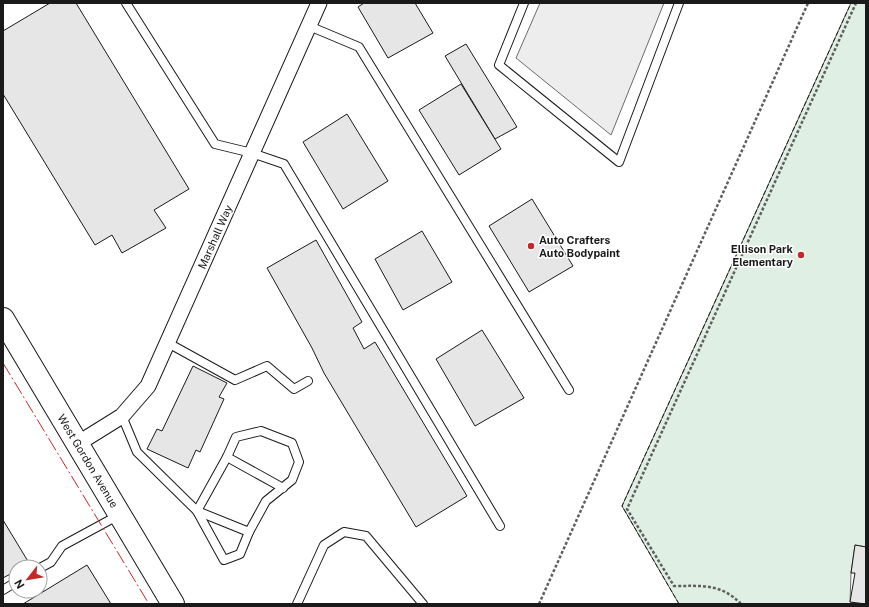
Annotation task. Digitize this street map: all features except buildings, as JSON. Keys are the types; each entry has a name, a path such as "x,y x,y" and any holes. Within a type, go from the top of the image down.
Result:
{"main road":[{"name":"West Gordon Avenue","path":"3,319 173,604"}],"street":[{"name":"Marshall Way","path":"77,444 122,416 148,386 319,3"}],"lane":[{"path":"126,3 215,144 252,153 284,164 500,526"},
{"path":"524,3 499,65 619,162 679,3"},
{"path":"309,26 359,46 569,390"},
{"path":"168,343 235,380 267,366 294,389 308,381"},
{"path":"122,416 137,452 197,511 224,560 240,554 249,532 266,501 292,480 299,462 292,443 261,431 236,437 227,457 197,511"},
{"path":"227,457 283,488"},
{"path":"197,511 249,532"},
{"path":"48,564 51,562 62,546 119,514"},
{"path":"297,604 324,545 344,532 366,536 423,604"}],"path":[{"path":"539,604 808,3"},
{"path":"741,604 732,595 716,587 674,586 627,509 856,3"}],"green space":[{"name":"Ellison Park Elementary","path":"851,3 866,3 866,547 855,545 851,573 850,602 859,604 679,604 622,506"}],"shaded area":[{"path":"540,3 664,3 611,135 516,58"}],"fence":[{"path":"679,604 622,506 851,3"}],"power":[{"path":"3,363 149,604"}],"place":[{"name":"Auto Crafters Auto Bodypaint","path":"531,246"},
{"name":"Ellison Park Elementary","path":"801,255"}]}
